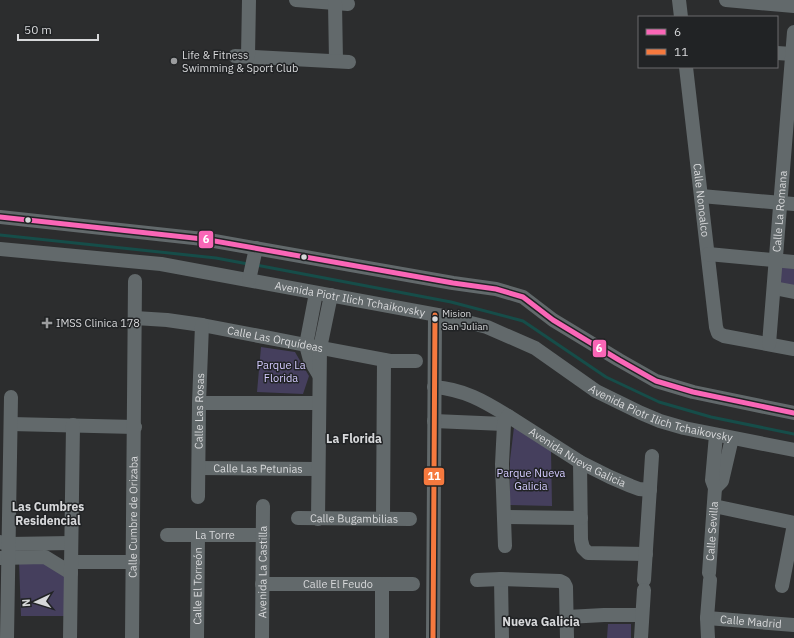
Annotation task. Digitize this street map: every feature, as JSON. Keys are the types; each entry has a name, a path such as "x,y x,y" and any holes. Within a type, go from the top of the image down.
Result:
{"street":[{"path":"250,0 241,56 343,61 342,4 296,0"},
{"path":"679,0 681,16"},
{"path":"726,0 794,6"},
{"name":"Calle La Romana","path":"769,344 776,260 787,203 794,32"},
{"path":"778,53 792,54"},
{"name":"Calle Nonoalco","path":"686,68 716,327 718,333 724,336 769,344"},
{"path":"701,196 787,203"},
{"name":"Avenida Piotr Ilich Tchaikovsky","path":"0,217 203,239 252,265 316,293 435,315 488,327 535,348 596,391 660,421 716,435 794,450"},
{"name":"Avenida Piotr Ilich Tchaikovsky","path":"0,249 161,264 252,265 445,281 496,289 523,298 553,320 656,381 693,392 794,413"},
{"path":"708,254 794,262"},
{"name":"Calle Cumbre de Orizaba","path":"132,638 135,427 135,281"},
{"path":"774,288 794,292"},
{"path":"313,347 316,293"},
{"path":"318,519 320,376 310,360 331,295"},
{"path":"433,638 435,315"},
{"name":"Calle Las Orquídeas","path":"135,318 167,320 202,325 390,361 416,361"},
{"name":"Calle Las Rosas","path":"198,497 202,325"},
{"path":"769,344 794,349"},
{"path":"383,519 384,360"},
{"name":"Avenida Nueva Galicia","path":"434,387 475,397 488,403 506,420 580,462 631,486 639,489 650,490"},
{"path":"7,638 4,543 11,424 11,397"},
{"path":"199,403 319,403"},
{"path":"434,421 506,420 502,464 505,546"},
{"path":"11,424 135,427"},
{"path":"70,638 73,425"},
{"name":"Calle Sevilla","path":"708,638 715,488 712,480 716,435"},
{"name":"Calle Sevilla","path":"715,488 722,481 732,438"},
{"path":"641,638 652,456"},
{"path":"580,462 583,548 588,553 646,554"},
{"name":"Calle Las Petunias","path":"198,468 318,469"},
{"name":"Avenida La Castilla","path":"262,638 263,506"},
{"path":"714,506 794,523 782,586"},
{"path":"504,517 581,518"},
{"name":"Calle Bugambilias","path":"298,518 410,519"},
{"name":"La Torre","path":"167,535 263,535"},
{"name":"Calle El Torreón","path":"197,638 198,535"},
{"path":"4,543 71,543"},
{"path":"45,543 45,557"},
{"path":"4,558 45,557 71,567 133,562"},
{"path":"501,579 502,638"},
{"path":"477,580 501,579 560,581 564,583 566,587 567,638"},
{"name":"Calle El Feudo","path":"262,584 413,584"},
{"path":"382,584 382,638"},
{"path":"567,617 642,615"},
{"name":"Calle Madrid","path":"708,618 794,625"}],"green space":[{"path":"780,264 794,266 794,289 777,287"},
{"name":"Parque La Florida","path":"261,347 295,352 309,376 303,394 257,392"},
{"name":"Parque Nueva Galicia","path":"514,427 551,450 552,506 510,505 510,460"},
{"path":"45,560 66,575 65,616 21,616 19,561"},
{"path":"608,624 631,624 631,638 607,638"}],"waterway":[{"path":"0,235 216,258 248,264"},
{"path":"256,265 451,302 523,321 606,377 659,402 711,417 794,434"}],"transit line":[{"name":"6","path":"0,217 203,239 453,283 496,289 523,297 553,320 656,381 693,392 794,413"},
{"name":"11","path":"433,638 435,315"}],"place":[{"name":"Life & Fitness Swimming & Sport Club","path":"174,61"},
{"name":"Mision San Julian","path":"435,319"},
{"name":"IMSS Clinica 178","path":"47,323"}],"district":[{"name":"La Florida","path":"354,438"},
{"name":"Las Cumbres Residencial","path":"48,513"},
{"name":"Nueva Galicia","path":"541,621"}]}
